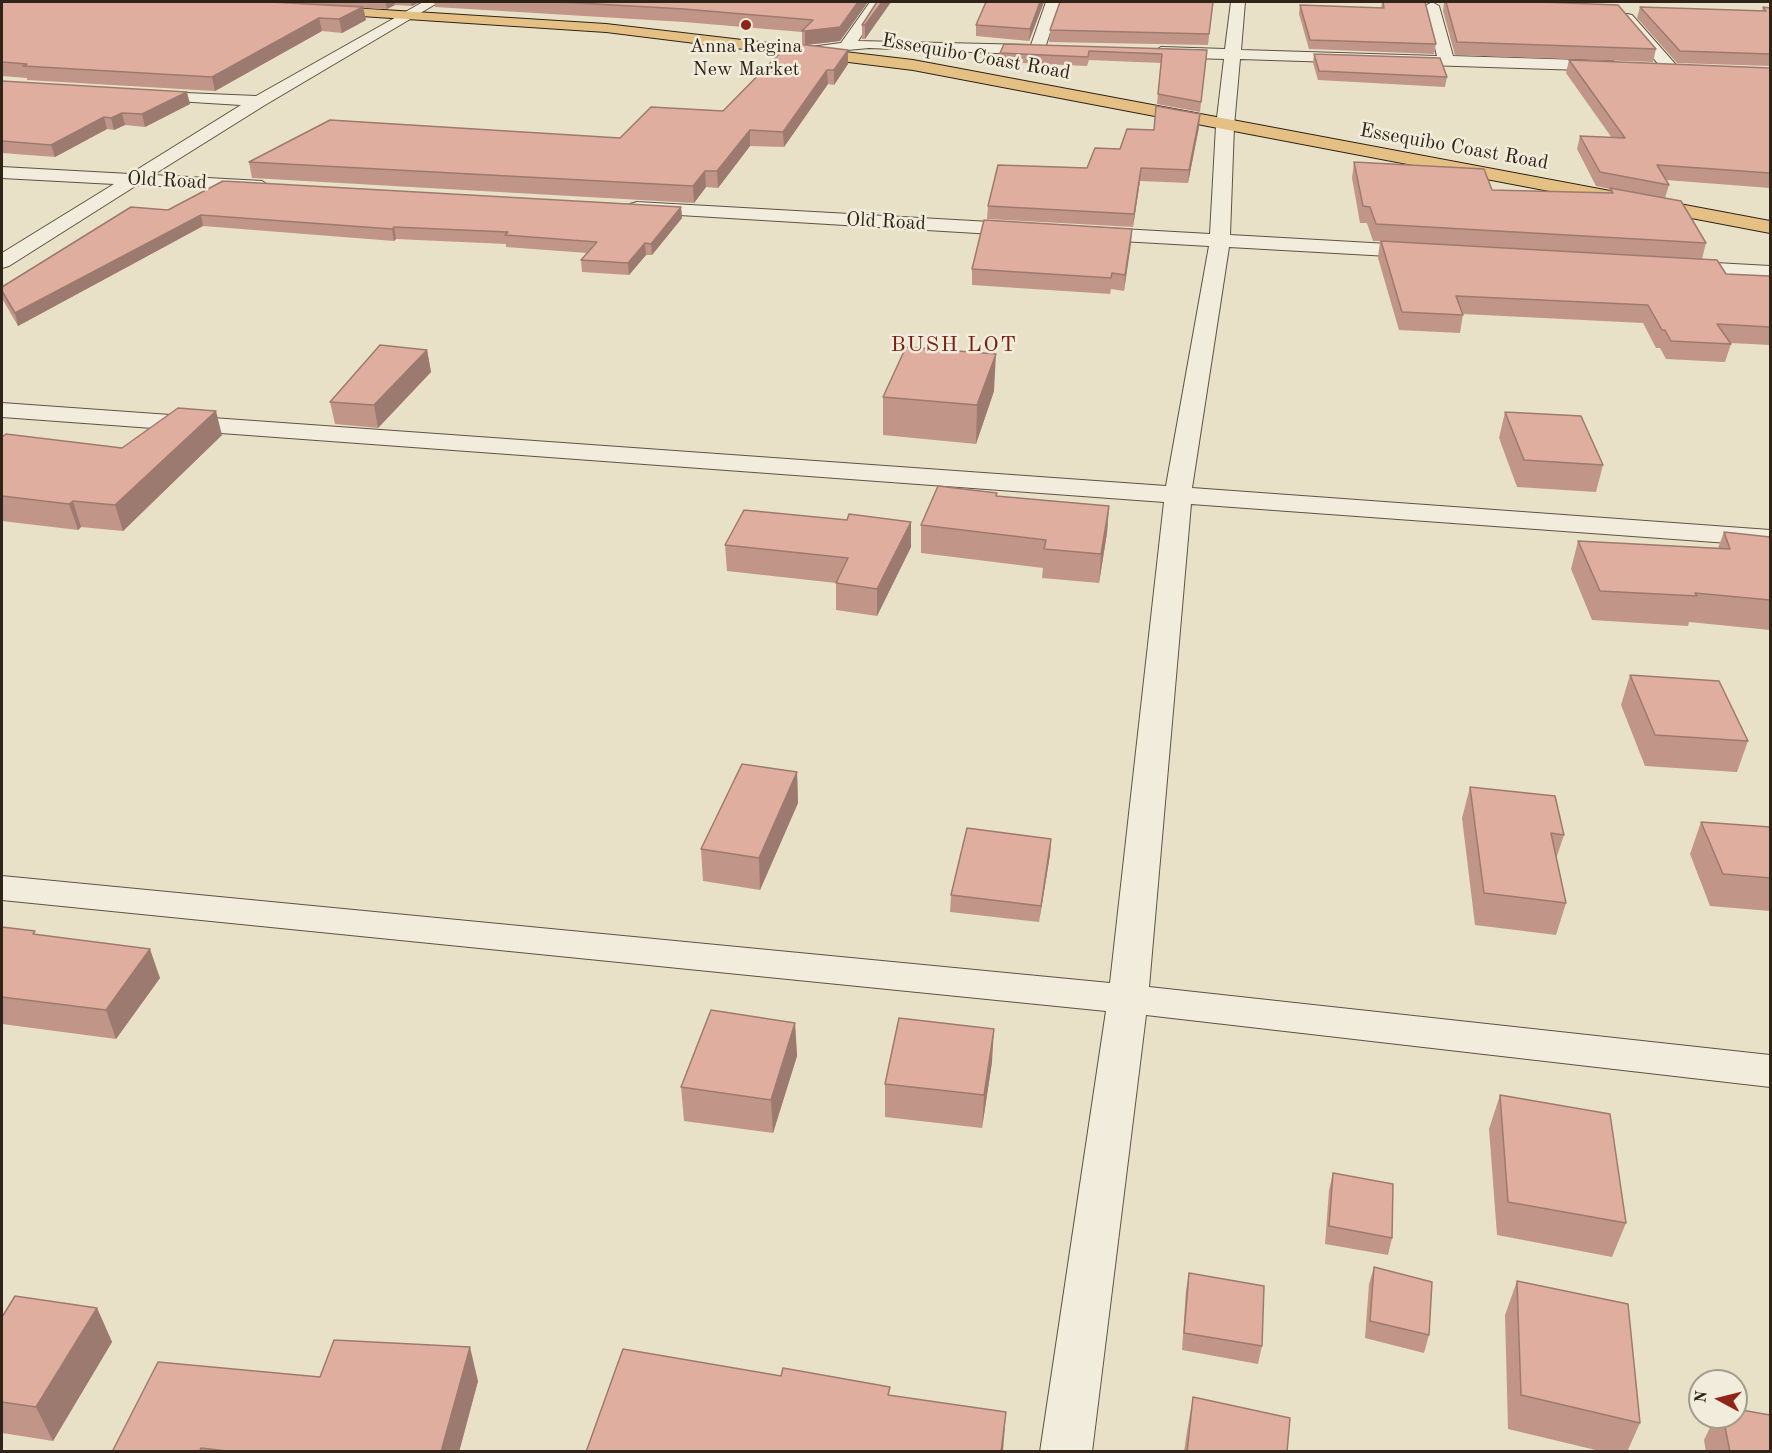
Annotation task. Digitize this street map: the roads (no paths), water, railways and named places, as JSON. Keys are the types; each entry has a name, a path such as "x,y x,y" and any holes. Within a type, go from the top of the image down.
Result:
{"main road":[{"name":"Essequibo Coast Road","path":"300,9 606,28 913,65 1226,126 1770,227"}],"street":[{"path":"2,262 259,101 432,2"},
{"path":"846,47 877,2"},
{"path":"1037,49 1053,2"},
{"path":"1066,1452 1128,999 1178,494 1220,240 1226,126 1238,2"},
{"path":"1432,6 1446,60"},
{"path":"1622,13 1677,69 1647,68"},
{"path":"808,51 869,44 1060,50"},
{"path":"1143,52 1234,53 1624,67"},
{"path":"130,93 259,101"},
{"name":"Old Road","path":"2,172 277,188"},
{"name":"Old Road","path":"623,207 1041,230"},
{"path":"1065,232 1448,254"},
{"path":"1663,266 1770,272"},
{"path":"2,410 1770,538"},
{"path":"2,888 1128,999 1770,1071"}],"place":[{"name":"Anna Regina New Market","path":"746,25"}],"district":[{"name":"BUSH LOT","path":"954,345"}]}
